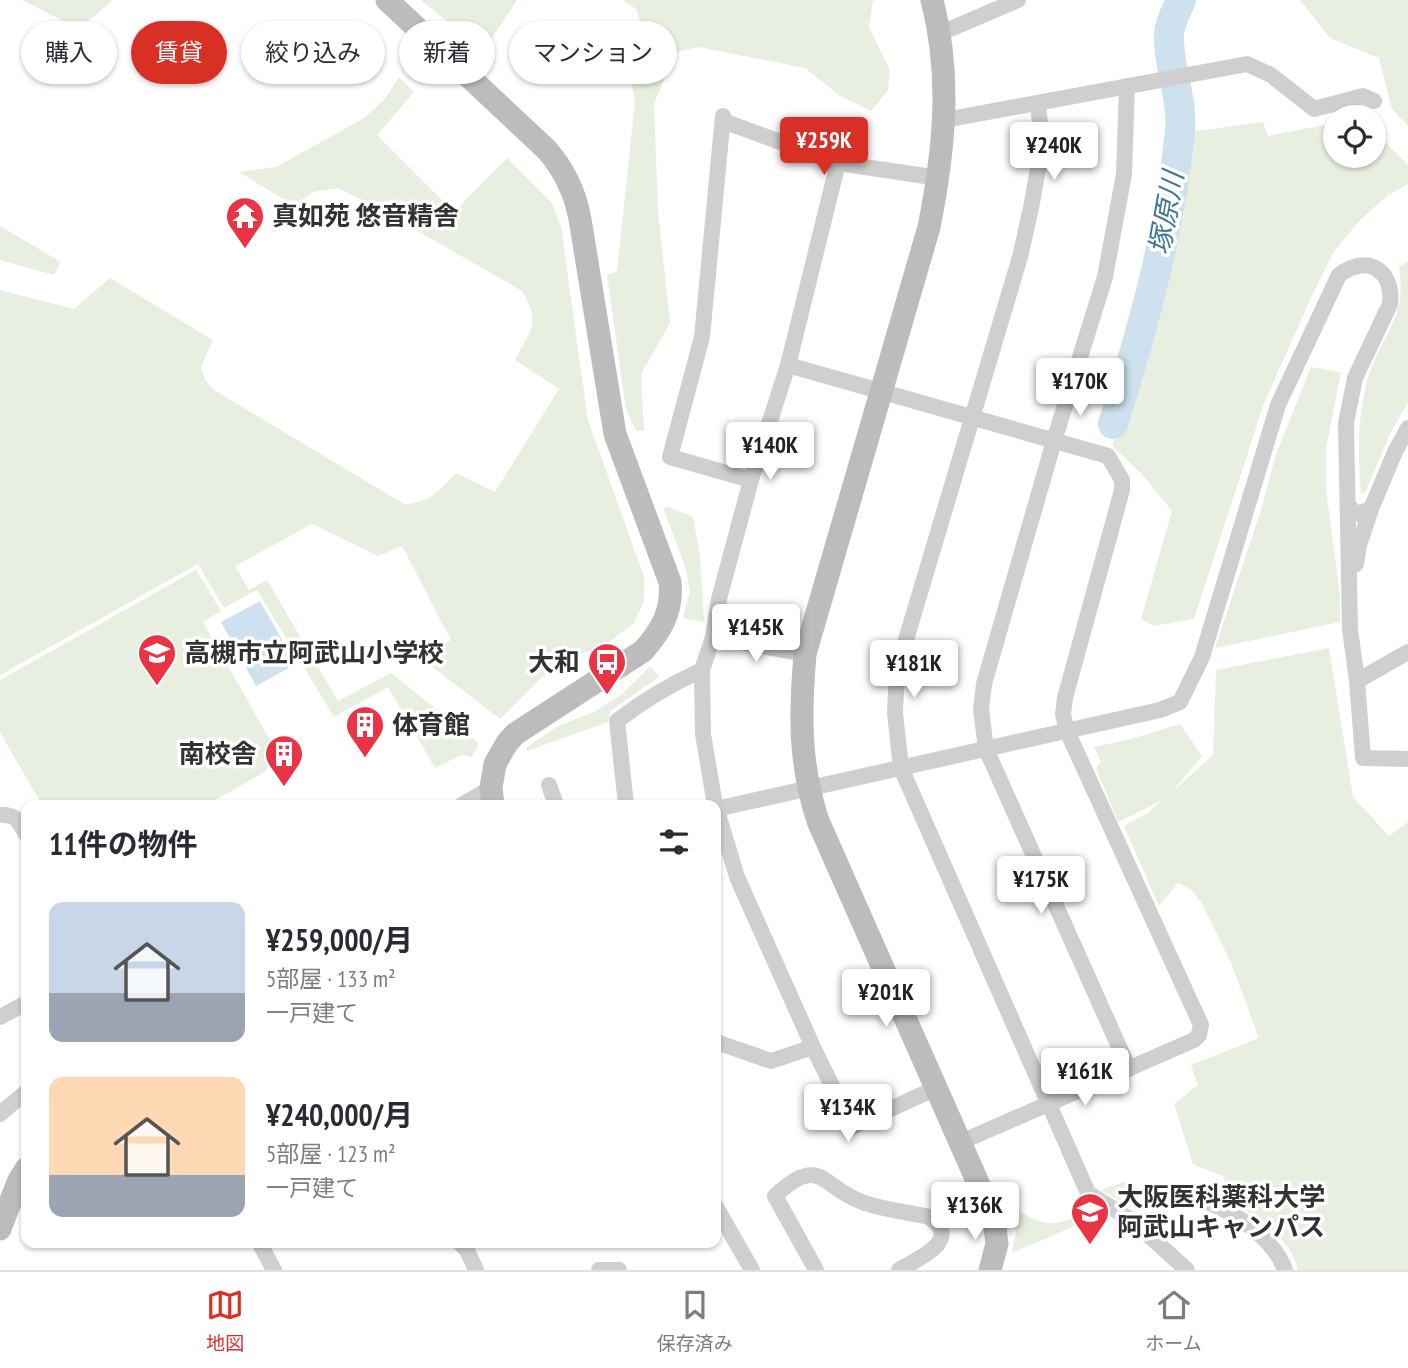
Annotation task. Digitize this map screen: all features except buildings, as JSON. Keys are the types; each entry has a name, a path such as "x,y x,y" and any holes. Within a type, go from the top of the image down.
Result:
{"street":[{"path":"387,0 545,149 560,167 569,184 580,219 615,434 670,582 668,612 655,638 643,651 515,734 495,764 492,796"},
{"path":"932,0 941,33 945,120 939,178 929,227 805,654 800,709 808,789 818,821 994,1219 997,1244 990,1270"},
{"path":"941,33 1018,0"},
{"path":"945,120 1247,64 1271,75 1314,109 1363,96 1374,101"},
{"path":"1126,86 1124,174 1105,277 1054,441 984,684 981,709 986,749 1129,1069"},
{"path":"1038,103 1042,146 1020,257 897,670 895,713 901,768 1090,1196 1133,1221 1186,1270"},
{"path":"751,480 670,457 702,337 723,118 838,163 939,178"},
{"path":"715,800 703,734 702,670 713,637 719,599 751,480 789,365 838,163"},
{"path":"721,807 1160,710 1180,702 1202,657 1278,405 1339,275 1348,268 1359,265 1371,266 1381,272 1388,281 1391,292 1390,303 1355,378 1346,424 1350,629 1363,758 1408,759"},
{"path":"789,365 1108,456 1122,480 1122,490 1065,698 1063,715 1067,731 1201,1025 1199,1035 1194,1040 961,1142"},
{"path":"1349,597 1359,545 1371,509 1408,428"},
{"path":"1348,506 1357,514 1371,509"},
{"path":"713,637 805,654"},
{"path":"1357,681 1408,652"},
{"path":"625,800 617,721 645,699 702,670"},
{"path":"549,785 554,800"},
{"path":"0,815 10,814 21,825"},
{"path":"721,824 737,877 813,1047 852,1126 936,1088"},
{"path":"0,1017 21,1006"},
{"path":"721,1044 771,1061 813,1047"},
{"path":"0,1114 21,1096"},
{"path":"816,1270 775,1196 792,1180 804,1175 818,1176 863,1203 929,1217 936,1221 942,1238 938,1245 898,1270"},
{"path":"0,1229 21,1178"},
{"path":"1175,1195 1203,1199 1248,1226 1276,1252 1285,1270"},
{"path":"721,1216 752,1270"},
{"path":"262,1248 274,1270"},
{"path":"465,1248 476,1270"},
{"path":"599,1270 619,1270"}],"green space":[{"path":"22,0 113,0 88,21 63,21"},
{"path":"421,0 517,0 495,33 495,21 447,21"},
{"path":"623,0 873,0 869,27 890,70 888,90 871,111 840,96 805,68 698,47 677,52 677,21 640,21 636,9"},
{"path":"1300,0 1408,0 1408,126 1392,109 1379,58 1330,38"},
{"path":"399,77 399,84 406,84 414,92 377,135 454,212 507,158 552,203 561,227 588,420 644,577 644,601 634,623 605,645 572,657 542,677 500,719 421,658 451,640 402,546 378,556 312,524 235,566 249,590 267,580 338,701 391,673 479,743 472,757 461,755 435,768 388,687 334,717 257,590 224,608 198,564 0,675 0,290 74,309 110,278 213,340 201,367 205,380 214,390 404,504 427,498 456,473 495,492 559,389 515,360 532,326 531,311 522,291 338,188 313,192 294,206 239,172 276,167 364,118 385,99"},
{"path":"632,84 662,84 654,103 658,210 670,323 641,374 644,431 636,431 626,409 607,275 617,271 635,102"},
{"path":"1263,122 1268,136 1323,125 1323,168 1386,168 1386,143 1408,165 1408,184 1388,195 1358,222 1333,253 1264,403 1194,619 1154,626 1141,619 1172,511 1141,473 1112,446 1158,309 1179,209 1188,132"},
{"path":"0,226 61,262 54,275 0,260"},
{"path":"1408,261 1408,402 1390,434 1365,493 1361,493 1359,439 1363,399 1377,354 1396,317 1401,286 1399,267"},
{"path":"1311,367 1341,372 1326,449 1326,491 1340,595 1340,622 1215,648 1262,507 1276,454"},
{"path":"668,507 693,517 700,556 704,622 683,618 690,591 685,566 663,508"},
{"name":"高槻市立阿武山小学校","path":"196,570 221,611 203,622 274,747 266,771 216,800 39,800 0,732 0,680"},
{"path":"1329,648 1353,797 1389,836 1408,822 1408,1270 1298,1270 1287,1246 1278,1236 1258,1218 1223,1196 1225,1177 1193,1164 1174,1104 1198,1085 1191,1065 1259,1038 1231,963 1201,902 1191,889 1178,883 1159,906 1124,826 1148,813 1168,794 1157,803 1118,822 1096,768 1101,762 1094,747 1180,724 1202,756 1172,792 1213,755 1216,670"},
{"path":"650,666 659,677 610,711 608,722 527,751 527,747 558,726 594,712 622,694"},
{"path":"1125,1182 1136,1188 1127,1204 1102,1191 1104,1188"},
{"path":"1010,1206 1043,1222 1058,1222 1093,1211 1093,1218 1012,1253 1016,1232"}],"water":[{"path":"260,601 296,664 256,686 221,622"}],"waterway":[{"name":"塚原川","path":"1113,424 1145,315 1170,205 1180,119 1169,35 1181,0"}],"place":[{"name":"真如苑 悠音精舎","path":"245,250"},
{"name":"高槻市立阿武山小学校","path":"157,687"},
{"name":"大和","path":"607,696"},
{"name":"体育館","path":"365,759"},
{"name":"南校舎","path":"284,788"},
{"name":"大阪医科薬科大学 阿武山キャンパス","path":"1090,1246"}]}
